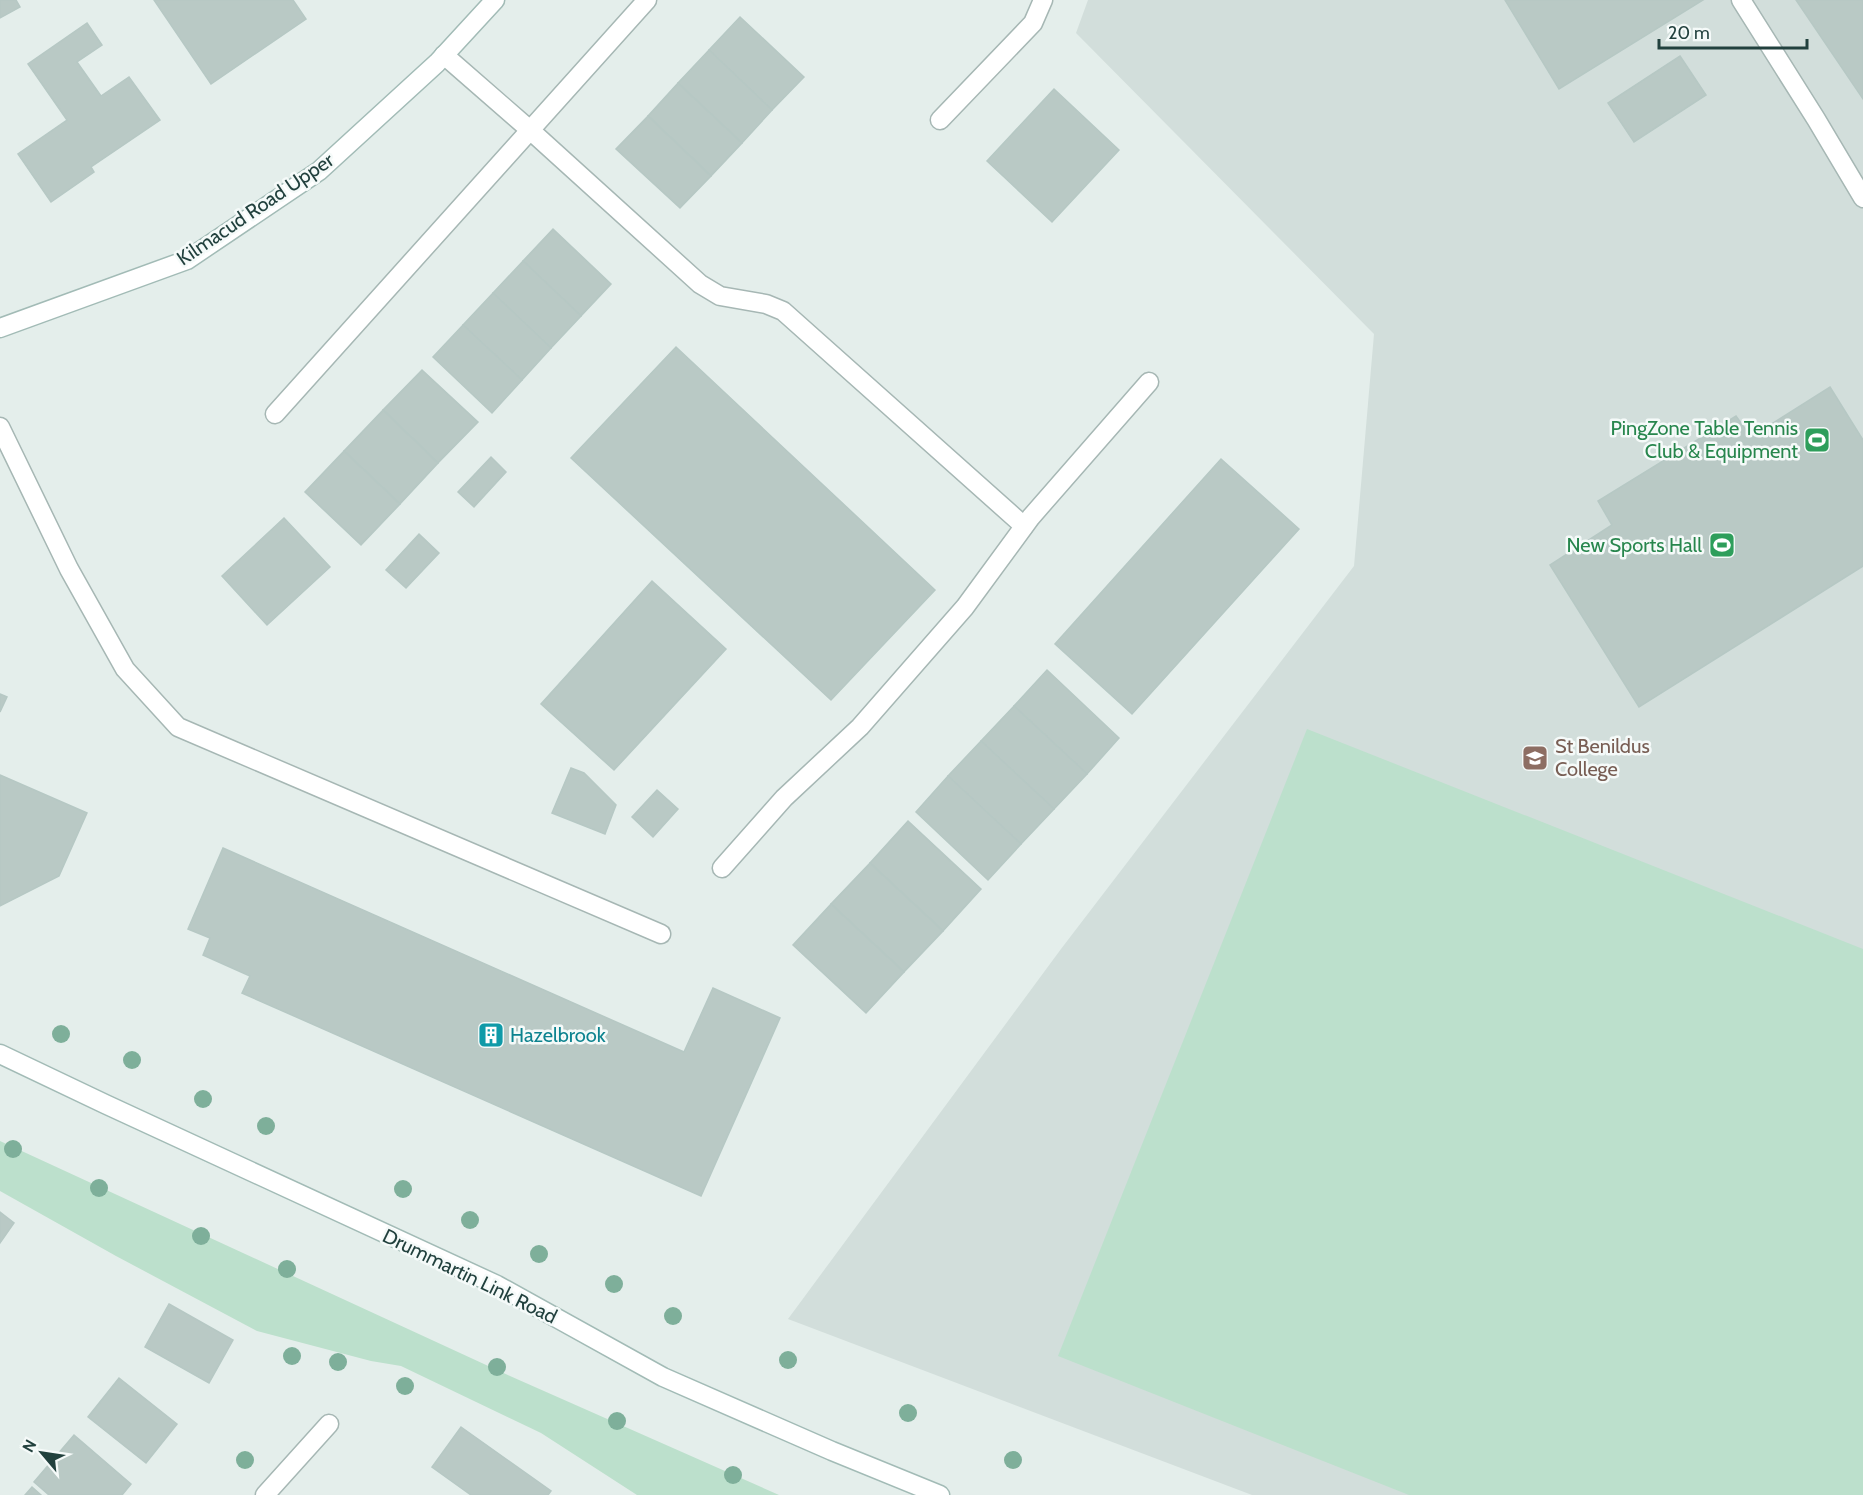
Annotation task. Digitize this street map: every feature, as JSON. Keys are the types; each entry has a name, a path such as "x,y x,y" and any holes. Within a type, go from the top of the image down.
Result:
{"street":[{"name":"Kilmacud Road Upper","path":"0,328 188,260 319,171 444,55 495,0"},
{"path":"275,414 647,0"},
{"path":"940,120 1033,23 1043,0"},
{"path":"1741,0 1863,198"},
{"path":"444,55 700,284 720,296 766,304 783,311 1024,526"},
{"path":"722,868 784,798 860,727 965,607 1024,526 1149,381"},
{"path":"0,427 69,569 125,669 178,727 661,934"},
{"name":"Drummartin Link Road","path":"0,1054 497,1285 663,1377 832,1451 940,1495"},
{"path":"265,1495 329,1424"}],"shaded area":[{"name":"St Benildus College","path":"1088,0 1863,0 1863,1495 1252,1495 788,1319 1061,949 1354,566 1374,334 1076,33"}],"green space":[{"path":"1307,729 1863,949 1863,1495 1409,1495 1058,1356"},
{"path":"0,1141 510,1376 779,1495 637,1495 541,1433 401,1366 371,1361 257,1331 0,1191"}],"building":[{"path":"0,0 16,0 20,7 0,18"},
{"path":"154,0 293,0 306,19 211,84"},
{"path":"1505,0 1703,0 1559,89"},
{"path":"1796,0 1863,0 1863,99"},
{"path":"740,17 804,77 772,110 709,50"},
{"path":"87,23 102,45 77,62 101,96 129,77 160,120 91,167 94,172 51,202 18,154 67,120 28,64"},
{"path":"709,50 772,110 742,143 678,83"},
{"path":"1680,56 1706,95 1634,142 1608,103"},
{"path":"678,83 742,143 711,176 648,116"},
{"path":"1054,89 1119,150 1052,222 987,161"},
{"path":"648,116 711,176 680,208 616,149"},
{"path":"553,229 611,284 581,316 523,261"},
{"path":"523,261 581,316 551,348 493,293"},
{"path":"493,293 551,348 522,380 463,325"},
{"path":"463,325 522,380 492,413 433,357"},
{"path":"676,347 935,590 831,700 571,458"},
{"path":"422,370 478,422 438,463 383,410"},
{"name":"New Sports Hall","path":"1830,387 1863,440 1863,566 1639,707 1550,565 1612,525 1598,501 1736,416 1751,437"},
{"path":"383,410 438,463 400,504 344,451"},
{"path":"344,451 400,504 361,545 305,492"},
{"path":"491,457 506,472 474,507 458,492"},
{"path":"1221,459 1299,529 1132,714 1055,644"},
{"path":"284,518 330,567 267,625 222,576"},
{"path":"419,534 439,553 406,588 386,570"},
{"path":"652,581 726,649 614,770 541,704"},
{"path":"1047,670 1119,738 1087,774 1014,706"},
{"path":"0,694 7,697 0,712"},
{"path":"1014,706 1087,774 1054,809 981,741"},
{"path":"981,741 1054,809 1021,844 948,776"},
{"path":"571,768 584,773 616,805 605,834 552,813"},
{"path":"0,775 87,813 59,876 0,906"},
{"path":"948,776 1021,844 988,880 916,812"},
{"path":"657,790 678,809 653,837 632,817"},
{"path":"908,821 981,889 943,931 870,863"},
{"name":"Hazelbrook","path":"223,848 684,1052 713,988 780,1018 701,1196 242,993 250,976 203,955 210,938 188,929"},
{"path":"870,863 943,931 904,972 831,904"},
{"path":"831,904 904,972 866,1013 793,945"},
{"path":"0,1212 14,1223 0,1243"},
{"path":"169,1304 233,1340 209,1383 145,1347"},
{"path":"119,1378 177,1424 146,1463 88,1417"},
{"path":"461,1427 551,1491 548,1495 471,1495 432,1467"},
{"path":"74,1435 131,1484 122,1495 49,1495 34,1482"},
{"path":"32,1487 41,1495 25,1495"}],"place":[{"name":"PingZone Table Tennis Club & Equipment","path":"1817,440"},
{"name":"New Sports Hall","path":"1722,545"},
{"name":"St Benildus College","path":"1535,758"},
{"name":"Hazelbrook","path":"491,1035"}]}
